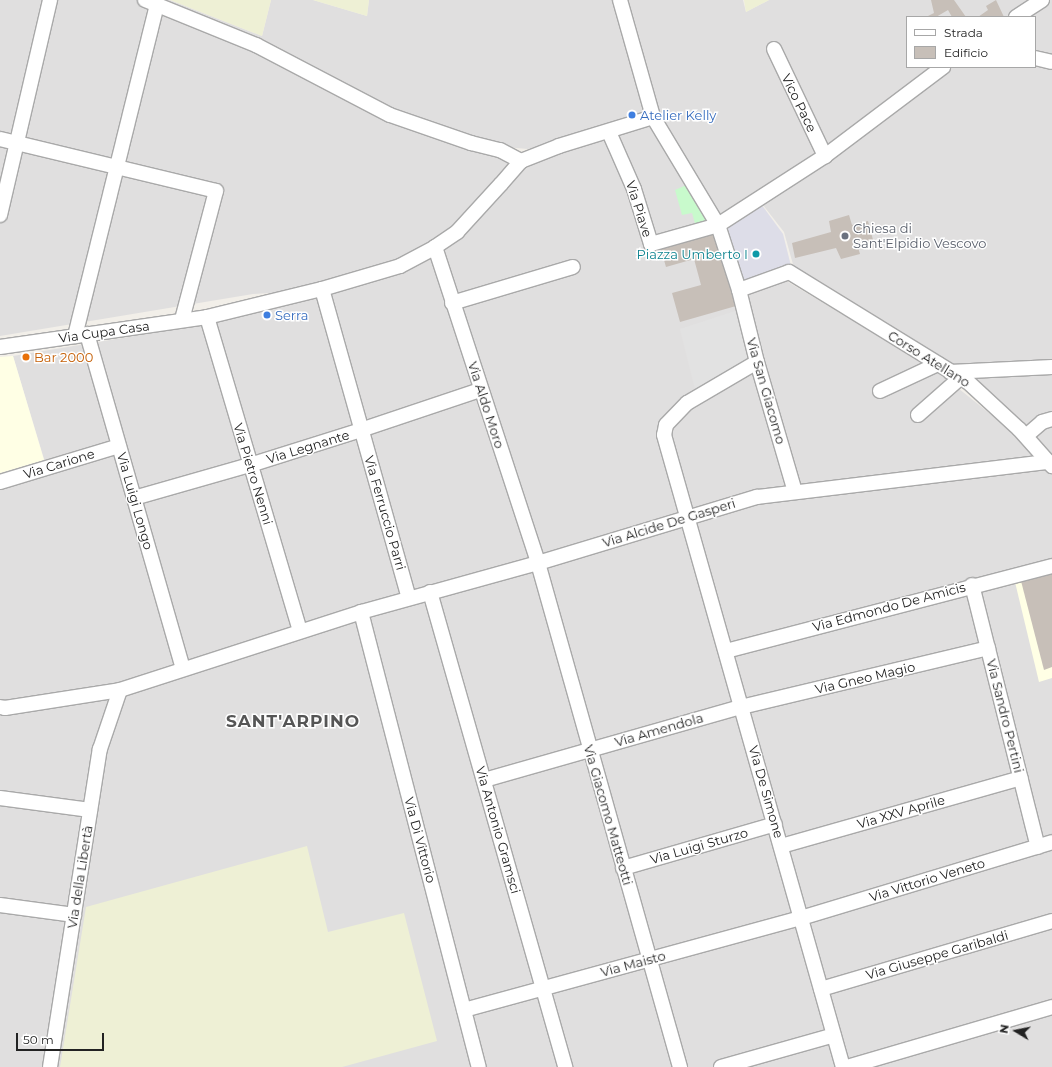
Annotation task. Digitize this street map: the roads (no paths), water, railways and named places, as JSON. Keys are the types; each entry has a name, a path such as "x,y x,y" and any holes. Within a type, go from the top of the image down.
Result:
{"street":[{"path":"0,215 50,0"},
{"path":"620,0 653,117 718,225 739,290"},
{"path":"1018,16 1042,0"},
{"path":"81,335 151,2 256,45 390,116 471,143 500,150 521,160 559,146 609,132 653,117"},
{"name":"Vico Pace","path":"774,49 825,156"},
{"path":"1036,58 1052,62"},
{"path":"718,225 825,156 942,68"},
{"name":"Via Piave","path":"609,132 634,189 651,244 718,225"},
{"path":"0,138 216,190 182,320"},
{"name":"Via Cupa Casa","path":"0,347 207,317 322,289 400,266 434,247 456,232 501,184 521,160"},
{"name":"Via Aldo Moro","path":"434,247 538,563"},
{"path":"452,303 573,267"},
{"name":"Corso Atellano","path":"739,290 789,272 949,371 982,396 1026,436 1050,464"},
{"name":"Via Ferruccio Parri","path":"322,289 409,598"},
{"name":"Via San Giacomo","path":"739,290 757,362 795,492"},
{"name":"Via Pietro Nenni","path":"207,317 300,631"},
{"name":"Via Luigi Longo","path":"81,335 119,446 183,669"},
{"name":"Via De Simone","path":"757,362 696,396 687,403 664,429 664,435 843,1067"},
{"path":"880,391 949,371 1052,367"},
{"path":"979,370 982,396"},
{"path":"918,415 949,371"},
{"name":"Via Legnante","path":"134,498 250,465 480,390"},
{"path":"1026,436 1042,422 1052,419"},
{"name":"Via Carione","path":"0,482 119,446"},
{"name":"Via Alcide De Gasperi","path":"0,707 5,708 120,690 361,612 538,563 758,497 1050,464"},
{"name":"Via Giacomo Matteotti","path":"538,563 589,749 680,1067"},
{"name":"Via Edmondo De Amicis","path":"726,651 972,585 1052,566"},
{"name":"Via Sandro Pertini","path":"972,585 1038,847"},
{"name":"Via Antonio Gramsci","path":"430,592 565,1067"},
{"name":"Via Di Vittorio","path":"361,612 479,1067"},
{"name":"Via Gneo Magio","path":"742,707 988,648"},
{"name":"Via della Libertà","path":"50,1067 100,749 120,690"},
{"name":"Via Amendola","path":"484,780 589,749 742,707"},
{"name":"Via XXV Aprile","path":"781,846 1021,778"},
{"path":"0,798 90,810"},
{"name":"Via Luigi Sturzo","path":"623,868 775,824"},
{"name":"Via Vittorio Veneto","path":"801,918 1052,842"},
{"path":"0,904 74,915"},
{"name":"Via Maisto","path":"464,1010 801,918"},
{"name":"Via Giuseppe Garibaldi","path":"821,989 1052,921"},
{"path":"848,1067 1052,1007"},
{"path":"721,1067 834,1035"}],"place":[{"name":"Atelier Kelly","path":"632,115"},
{"name":"Chiesa di Sant'Elpidio Vescovo","path":"845,236"},
{"name":"Piazza Umberto I","path":"756,254"},
{"name":"Serra","path":"267,315"},
{"name":"Bar 2000","path":"26,357"}],"district":[{"name":"SANT'ARPINO","path":"293,722"}]}
